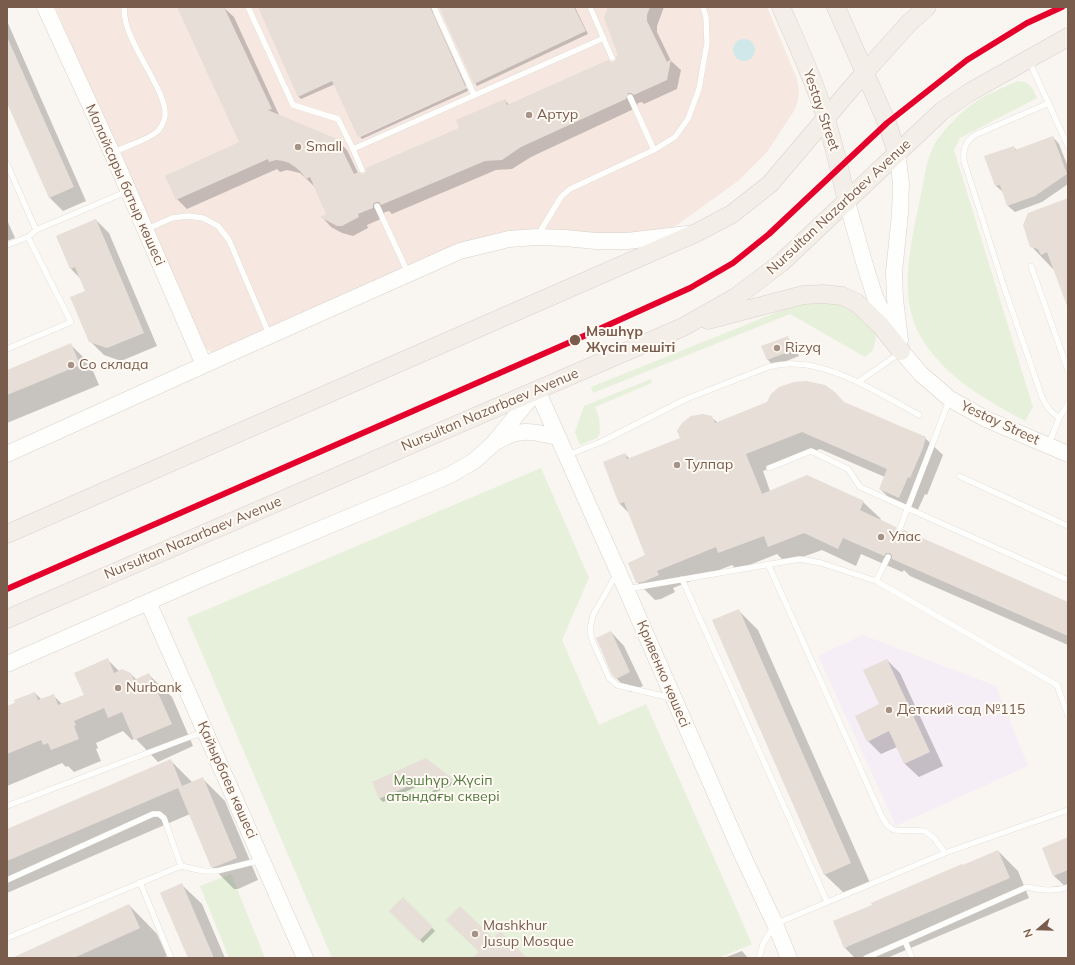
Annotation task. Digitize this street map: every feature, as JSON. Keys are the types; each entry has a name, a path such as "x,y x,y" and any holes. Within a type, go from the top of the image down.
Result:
{"main road":[{"name":"Yestay Street","path":"781,7 826,118 840,167 847,202"},
{"path":"836,7 887,123 897,153"},
{"path":"7,534 698,232 732,214 770,184 865,72 909,23 927,7"},
{"name":"Nursultan Nazarbaev Avenue","path":"7,619 683,328 736,297 781,263 942,111 970,92 1064,41"},
{"path":"683,328 803,295 824,294 842,296 857,303 881,326 901,351"}],"street":[{"name":"Малайсары батыр көшесі","path":"45,7 112,153 204,365"},
{"path":"897,153 901,183 900,214 894,272 895,299 901,351"},
{"name":"Yestay Street","path":"847,202 868,277 880,308 901,351 921,374 950,399 986,419 1068,454"},
{"path":"7,454 460,251 509,239 565,238 596,241 627,241 698,232"},
{"path":"493,444 537,390"},
{"name":"Кривенко көшесі","path":"537,390 789,958"},
{"path":"7,664 148,602 448,476 474,461 503,437 513,433 527,431 558,437"},
{"name":"Қайырбаев көшесі","path":"148,602 305,958"}],"lane":[{"path":"112,153 150,136 158,130 164,122 165,112 162,99 131,39 124,19 124,7"},
{"path":"248,7 292,104 338,119 362,170"},
{"path":"434,7 474,96"},
{"path":"590,7 612,58"},
{"path":"536,238 561,197 570,189 654,150 675,137 688,119 699,89 707,43 706,17 703,7"},
{"path":"353,149 604,38"},
{"path":"1029,59 1068,146"},
{"path":"630,97 654,150"},
{"path":"1049,103 975,135 969,139 963,154 988,239 1042,397 1045,405 1059,418"},
{"path":"7,164 36,230"},
{"path":"7,245 28,237 36,230 128,191"},
{"path":"377,206 408,274"},
{"path":"145,230 172,218 188,216 203,218 218,226 229,240 270,336"},
{"path":"7,349 71,322 28,237"},
{"path":"1031,266 1068,370"},
{"path":"858,382 901,351"},
{"path":"566,456 602,441 684,400 768,367 795,364 810,366 858,382 919,415"},
{"path":"900,528 950,399"},
{"path":"1048,446 1059,418 1068,404"},
{"path":"768,468 811,451 848,469 860,487 1068,580"},
{"path":"959,476 1068,526"},
{"path":"876,581 888,558"},
{"path":"626,589 800,559 822,563 876,581 1057,685 1068,715"},
{"path":"768,564 882,817 887,825 894,830 925,831 934,838 945,853"},
{"path":"618,572 593,615 590,628 592,640 609,678 617,685 673,699"},
{"path":"682,579 827,902"},
{"path":"7,806 206,731"},
{"path":"759,958 763,944 775,924 945,853 1068,810"},
{"path":"7,880 153,814 160,814 164,818 181,866"},
{"path":"7,938 181,866 203,871 217,871 262,860"},
{"path":"140,882 171,958"},
{"path":"866,958 1027,887 1047,890 1068,887"},
{"path":"905,941 912,958"}],"shaded area":[{"path":"55,7 767,7 797,79 799,90 798,101 794,111 767,152 738,181 677,225 661,232 645,236 510,232 215,353 203,346"},
{"path":"863,635 996,686 1028,766 896,826 818,656"}],"green space":[{"path":"1018,81 1028,84 1034,91 1037,98 960,138 954,150 1033,407 1025,421 983,397 945,367 921,337 911,313 908,294 908,269 911,244 927,164 932,149 949,125 971,105 987,95"},
{"path":"820,300 846,305 874,330 876,338 873,350 865,357 790,314 593,393 591,387 800,303"},
{"path":"651,379 652,383 595,407 599,417 600,433 597,438 580,445 575,432 584,406"},
{"name":"Мәшһүр Жүсіп атындағы сквері","path":"541,468 589,578 562,640 599,725 646,704 752,944 719,958 332,958 187,618"},
{"path":"231,874 265,958 229,958 200,886"}],"water":[{"path":"744,39 752,42 755,50 752,58 744,61 736,58 733,50 736,42"}],"building":[{"name":"Артур","path":"177,7 224,7 272,109 268,110 337,139 354,174 358,172 364,174 366,168 459,128 456,120 505,99 507,105 608,60 614,62 616,56 618,55 604,18 608,7 650,7 647,15 647,21 667,62 671,59 667,80 634,95 628,93 626,99 521,147 502,160 485,161 381,205 379,202 376,202 373,204 373,208 358,214 359,217 342,226 337,226 320,217 326,214 310,177 306,179 295,167 283,161 276,160 269,162 268,159 176,200 165,176 239,142"},
{"path":"258,7 430,7 466,88 358,137 332,81 298,97"},
{"path":"439,7 574,7 586,31 474,84"},
{"path":"7,37 74,187 49,198 7,103"},
{"path":"1053,136 1067,174 1035,196 1007,206 1000,185 995,186 984,156 1014,146 1015,150"},
{"path":"1068,198 1067,306 1047,252 1041,255 1038,249 1030,247 1023,225 1028,213"},
{"path":"96,219 144,333 107,348 89,342 70,297 85,291 75,267 70,269 56,236"},
{"name":"Rizyq","path":"788,336 793,350 767,360 761,346"},
{"path":"71,343 80,365 7,395 7,370"},
{"path":"807,381 825,385 835,392 844,402 926,437 923,448 910,478 908,477 899,498 879,489 887,469 802,432 746,454 762,494 807,475 864,501 860,510 896,527 898,532 904,530 1068,602 1068,636 892,559 892,555 890,553 886,553 884,556 843,538 838,549 804,533 768,547 764,536 718,553 716,547 657,571 659,575 643,582 636,583 628,563 645,555 624,502 619,504 603,462 625,453 627,459 680,438 677,431 682,423 691,416 703,414 712,416 715,423 767,402 771,394 779,387 794,382"},
{"path":"739,609 851,863 824,875 712,620"},
{"path":"611,631 630,672 616,679 612,675 596,638"},
{"path":"108,658 114,673 122,669 131,673 134,680 149,673 172,724 134,740 122,712 108,718 104,708 74,721 76,725 74,726 79,739 51,750 48,743 43,745 41,740 7,754 7,706 15,703 14,700 35,692 38,700 54,694 58,705 84,695 74,673"},
{"name":"Детский сад №115","path":"887,659 930,752 904,764 889,731 867,742 855,716 879,704 863,670"},
{"path":"426,758 454,780 430,790 425,779 379,799 372,782"},
{"path":"171,759 182,786 203,777 237,858 215,867 211,867 178,788 7,861 7,829"},
{"path":"1068,837 1068,870 1053,876 1042,848"},
{"path":"998,850 1010,878 844,948 833,921 872,905 871,903"},
{"path":"182,883 214,958 188,958 160,893"},
{"path":"403,897 433,927 419,941 389,911"},
{"path":"129,904 140,928 74,958 12,958"},
{"name":"Mashkhur Jusup Mosque","path":"460,906 493,938 500,931 527,958 472,958 479,952 446,920"}],"transit line":[{"path":"7,589 575,340 690,288 733,263 769,234 887,123 967,60 1027,23 1062,7"}],"place":[{"name":"Артур","path":"529,115"},
{"name":"Small","path":"298,147"},
{"name":"Мәшһүр Жүсіп мешіті","path":"575,340"},
{"name":"Rizyq","path":"777,348"},
{"name":"Со склада","path":"71,365"},
{"name":"Тулпар","path":"677,465"},
{"name":"Улас","path":"881,537"},
{"name":"Nurbank","path":"118,688"},
{"name":"Детский сад №115","path":"889,710"},
{"name":"Mashkhur Jusup Mosque","path":"475,934"}]}
